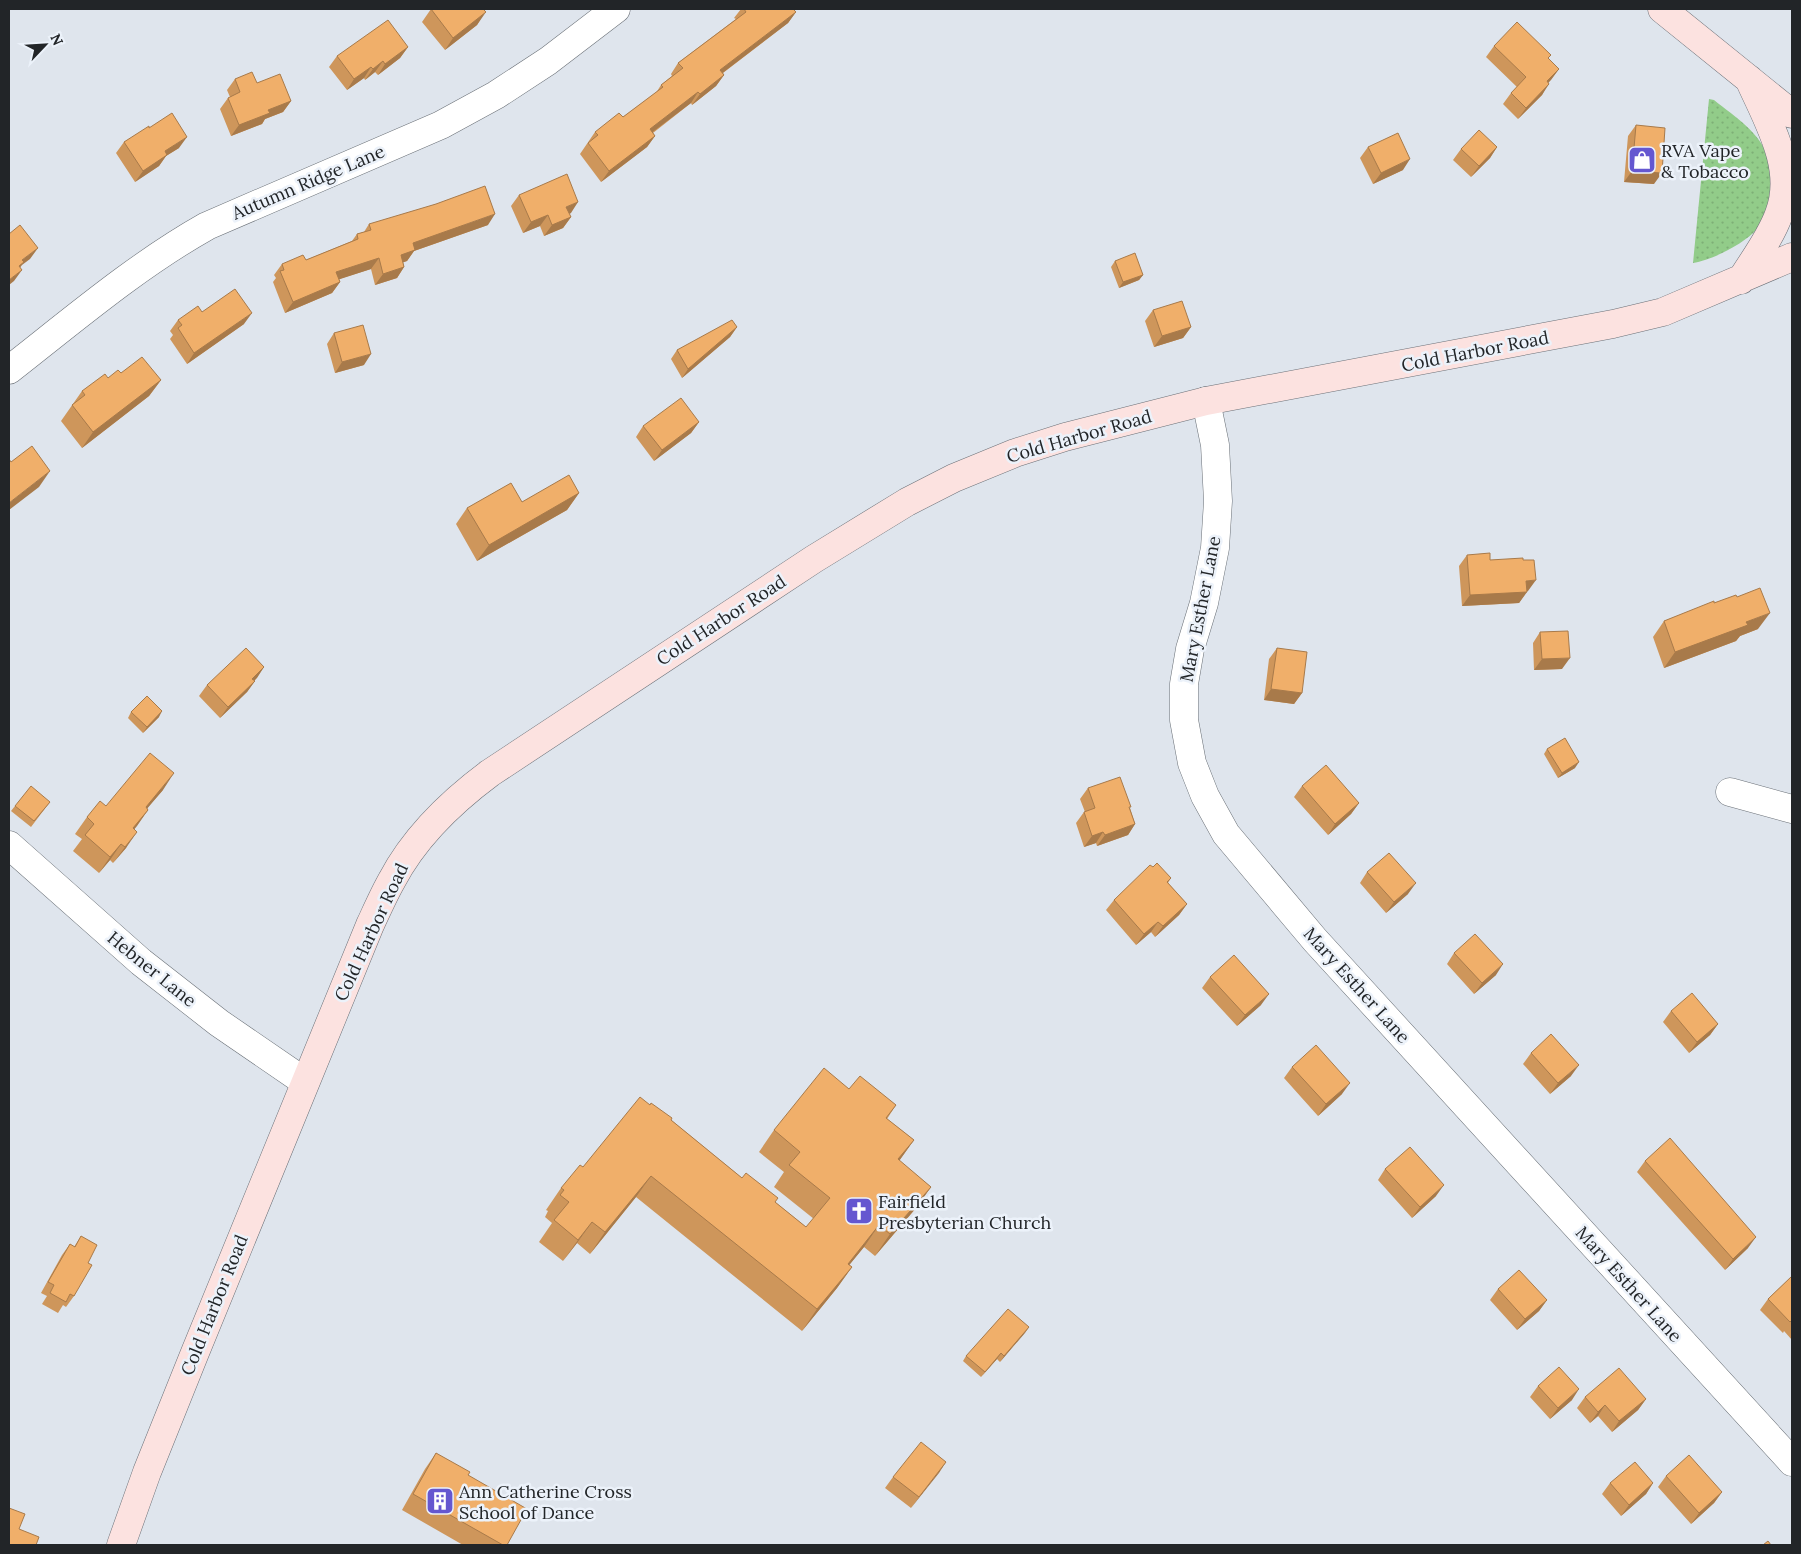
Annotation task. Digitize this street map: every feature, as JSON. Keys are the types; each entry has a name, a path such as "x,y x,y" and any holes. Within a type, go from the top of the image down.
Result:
{"main road":[{"path":"1662,9 1792,114"},
{"path":"1741,280 1780,213 1785,183 1784,168 1777,145 1749,79"},
{"name":"Cold Harbor Road","path":"121,1545 147,1472 194,1354 355,959 392,878 421,837 442,813 469,788 814,559 907,502 954,478 1014,454 1065,438 1206,400 1613,324 1663,312 1792,257"}],"street":[{"name":"Autumn Ridge Lane","path":"9,370 141,267 207,226 449,120 496,95 540,66 616,9"},
{"name":"Mary Esther Lane","path":"1206,400 1215,445 1218,501 1216,539 1204,603 1190,648 1184,684 1184,720 1192,763 1204,796 1226,834 1315,940 1792,1462"},
{"path":"1730,792 1792,809"},
{"name":"Hebner Lane","path":"9,845 142,962 219,1023 305,1082"}],"green space":[{"path":"1709,99 1714,100 1738,119 1760,141 1771,167 1771,186 1765,214 1757,229 1751,235 1709,259 1693,263"}],"building":[{"path":"431,9 483,9 486,12 453,38"},
{"path":"744,9 793,9 796,12 720,70 724,75 700,94 698,92 650,129 655,136 609,171 588,143 598,135 595,132 619,113 623,117 663,87 661,85 683,68 678,63 746,12"},
{"path":"388,20 408,47 385,64 383,61 373,69 371,67 354,79 337,56"},
{"path":"1517,22 1551,55 1548,58 1559,69 1547,81 1549,84 1526,108 1511,93 1526,77 1494,46"},
{"path":"252,72 257,83 280,74 291,101 268,110 270,113 239,125 228,98 240,92 235,79"},
{"path":"172,113 187,137 165,151 167,155 143,171 124,142"},
{"path":"1636,125 1665,128 1662,173 1632,171"},
{"path":"1479,130 1497,147 1479,166 1461,149"},
{"path":"1398,133 1410,159 1381,173 1368,147"},
{"path":"567,174 578,202 566,207 571,217 552,225 548,215 531,222 519,195"},
{"path":"485,186 495,214 413,243 415,250 401,255 404,267 383,274 379,258 336,272 340,282 293,302 280,271 284,270 282,264 303,255 306,260 358,239 357,234 371,230 369,224 436,204"},
{"path":"20,225 38,248 22,260 24,262 19,266 22,270 9,280 9,234"},
{"path":"1135,253 1143,275 1123,282 1115,261"},
{"path":"235,289 252,313 194,353 178,328 182,325 178,320 198,306 202,312"},
{"path":"1182,301 1191,327 1162,336 1153,310"},
{"path":"732,320 737,327 688,369 677,350"},
{"path":"363,325 371,354 342,362 334,333"},
{"path":"142,357 161,380 93,432 72,405 85,395 82,391 105,374 108,378 118,370 121,373"},
{"path":"681,398 699,422 662,450 643,426"},
{"path":"32,446 50,471 9,503 9,459 11,462"},
{"path":"569,475 579,493 489,545 467,508 511,483 522,502"},
{"path":"1490,553 1490,560 1523,558 1523,560 1534,560 1536,580 1526,581 1527,592 1470,595 1467,555"},
{"path":"1760,588 1770,613 1746,622 1748,625 1675,652 1664,621 1714,601 1714,603 1736,595 1737,597"},
{"path":"1568,631 1570,658 1542,659 1540,632"},
{"path":"246,648 264,667 252,679 255,681 228,707 207,685"},
{"path":"1277,648 1307,652 1302,693 1271,689"},
{"path":"147,696 162,711 147,727 131,712"},
{"path":"1565,738 1579,762 1562,773 1547,749"},
{"path":"150,753 174,773 146,807 148,810 133,828 137,832 125,847 121,844 110,857 85,835 94,824 87,817 100,801 106,806"},
{"path":"1326,765 1359,803 1335,824 1302,786"},
{"path":"1120,777 1135,824 1105,835 1103,832 1092,836 1084,812 1095,808 1088,788"},
{"path":"31,786 50,802 34,821 15,806"},
{"path":"1389,853 1416,883 1394,902 1367,872"},
{"path":"1157,863 1171,878 1167,882 1187,904 1163,926 1158,922 1144,934 1114,900 1150,865 1153,867"},
{"path":"1475,934 1503,964 1482,983 1454,953"},
{"path":"1234,955 1269,994 1245,1015 1210,977"},
{"path":"1692,993 1718,1024 1697,1042 1671,1011"},
{"path":"1551,1034 1579,1065 1558,1083 1531,1053"},
{"path":"1316,1045 1350,1083 1326,1104 1292,1067"},
{"name":"Fairfield Presbyterian Church","path":"824,1068 849,1089 860,1076 896,1105 886,1118 914,1140 898,1159 931,1187 890,1234 879,1225 848,1264 852,1267 817,1309 651,1176 605,1232 592,1222 578,1240 554,1220 569,1202 560,1195 564,1190 561,1188 580,1165 583,1167 640,1097 672,1118 671,1120 742,1178 746,1173 778,1198 775,1202 806,1227 830,1198 789,1165 800,1152 774,1130"},
{"path":"1670,1138 1756,1237 1733,1259 1645,1161"},
{"path":"1410,1147 1444,1185 1420,1207 1385,1169"},
{"path":"81,1236 97,1245 88,1263 92,1265 74,1296 70,1294 66,1302 50,1293 54,1285 48,1282 70,1244 75,1247"},
{"path":"1519,1270 1547,1300 1525,1319 1498,1289"},
{"path":"1792,1276 1792,1320 1790,1322 1768,1299"},
{"path":"1008,1309 1029,1327 1004,1356 1001,1353 985,1372 966,1356"},
{"path":"1559,1367 1579,1389 1558,1408 1538,1386"},
{"path":"1619,1368 1646,1399 1619,1421 1605,1405 1598,1412 1585,1397"},
{"path":"921,1442 946,1462 919,1497 893,1477"},
{"path":"436,1453 470,1472 468,1475 527,1509 507,1545 503,1545 413,1494"},
{"path":"1689,1455 1722,1492 1699,1513 1666,1476"},
{"path":"1635,1462 1653,1483 1629,1505 1610,1483"},
{"path":"9,1508 25,1514 19,1529 39,1537 36,1545 9,1545"},
{"path":"1768,1541 1771,1545 1763,1545"}],"place":[{"name":"RVA Vape & Tobacco","path":"1642,160"},
{"name":"Fairfield Presbyterian Church","path":"859,1211"},
{"name":"Ann Catherine Cross School of Dance","path":"440,1501"}]}
